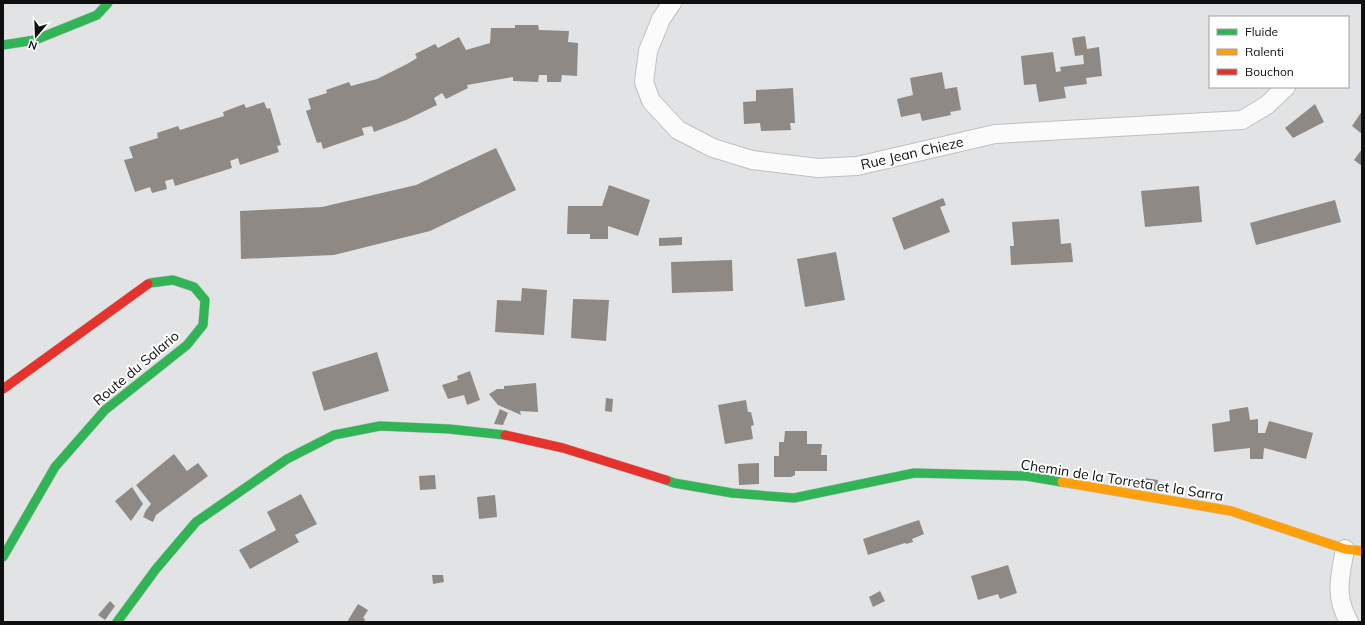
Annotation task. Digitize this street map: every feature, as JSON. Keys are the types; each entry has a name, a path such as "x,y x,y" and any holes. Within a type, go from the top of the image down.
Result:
{"street":[{"path":"3,45 35,40 97,15 108,3"},
{"name":"Rue Jean Chieze","path":"672,3 661,19 648,51 644,82 652,101 678,130 713,148 752,160 818,168 856,166 995,134 1242,120 1268,105 1285,88"},
{"name":"Route du Salario","path":"3,389 150,283 173,280 194,287 205,300 203,325 188,345 105,410 56,467 3,557"},
{"name":"Chemin de la Torreta et la Sarra","path":"117,622 156,569 196,522 287,459 334,435 380,426 449,429 513,436 564,448 674,483 732,493 794,498 914,473 1026,476 1231,511 1353,550"},
{"path":"1349,622 1342,609 1339,585 1353,550"}],"building":[{"path":"515,25 538,25 539,30 569,31 568,42 578,43 577,76 562,75 561,82 547,82 547,75 539,75 538,82 513,81 513,77 467,85 468,88 446,99 442,93 434,98 437,105 406,120 374,132 372,126 362,128 364,135 323,149 321,142 317,143 306,111 311,109 308,99 327,93 326,90 349,82 351,86 377,79 417,58 415,54 435,44 438,48 459,37 466,50 490,43 491,28 515,28"},
{"path":"1085,36 1087,49 1099,47 1102,76 1086,78 1087,84 1064,87 1066,98 1039,102 1036,84 1024,85 1021,56 1053,52 1056,72 1061,71 1060,67 1084,64 1083,55 1075,56 1072,38"},
{"path":"942,72 945,89 957,87 961,110 950,112 951,115 922,121 920,113 901,117 897,99 913,95 910,78"},
{"path":"793,88 795,123 790,123 791,130 761,131 760,123 744,124 743,102 756,101 756,90"},
{"path":"264,102 267,109 270,108 281,145 277,146 279,152 240,165 238,158 230,161 232,168 175,186 173,179 165,181 167,189 152,193 150,187 135,192 124,160 133,158 129,147 158,138 157,133 178,126 180,130 224,116 223,112 244,104 246,108"},
{"path":"1315,104 1324,122 1293,138 1285,128"},
{"path":"1362,111 1362,134 1352,126"},
{"path":"496,148 516,190 430,231 334,255 241,259 240,211 322,207 416,185"},
{"path":"1362,149 1362,166 1354,160"},
{"path":"609,185 650,200 638,236 608,226 608,239 590,239 590,234 567,234 568,206 602,206"},
{"path":"1199,186 1202,222 1145,227 1141,191"},
{"path":"943,198 946,205 940,207 950,232 904,250 892,218"},
{"path":"1335,200 1341,222 1256,245 1250,223"},
{"path":"1059,219 1061,244 1071,243 1073,262 1011,265 1010,246 1014,246 1012,222"},
{"path":"682,237 682,245 659,246 659,238"},
{"path":"836,252 845,300 805,307 797,259"},
{"path":"732,260 733,291 672,293 671,262"},
{"path":"522,288 547,290 544,335 495,332 497,300 521,301"},
{"path":"573,299 609,300 606,341 571,338"},
{"path":"377,352 389,391 324,411 312,372"},
{"path":"470,371 480,400 467,405 464,395 448,399 442,385 458,380 457,376"},
{"path":"536,383 538,412 520,411 521,415 498,405 489,394 497,389 504,389 504,386"},
{"path":"606,398 613,399 612,412 605,411"},
{"path":"746,400 748,412 751,412 754,425 751,426 753,439 725,444 718,405"},
{"path":"1248,407 1250,420 1258,419 1258,433 1265,433 1269,421 1313,433 1306,459 1264,448 1263,459 1250,459 1250,448 1214,452 1212,424 1230,421 1229,410"},
{"path":"500,409 508,413 503,425 494,424"},
{"path":"785,431 807,431 807,444 822,444 821,455 827,455 827,471 795,471 795,475 791,477 774,477 774,456 779,456 779,442 784,442"},
{"path":"174,454 187,471 198,463 208,476 156,515 153,522 143,517 151,504 136,485"},
{"path":"759,463 759,484 739,485 738,464"},
{"path":"435,475 436,489 420,490 419,476"},
{"path":"1145,478 1158,480 1156,491 1143,488"},
{"path":"132,487 143,504 131,521 115,501"},
{"path":"301,494 317,524 295,535 299,542 250,569 239,550 276,530 267,512"},
{"path":"495,495 497,517 479,519 477,497"},
{"path":"919,520 924,534 912,539 913,542 905,543 868,555 863,539"},
{"path":"1008,565 1017,593 1000,599 998,594 978,600 971,576"},
{"path":"432,575 443,575 444,582 433,584"},
{"path":"880,591 885,601 873,607 869,597"},
{"path":"110,601 115,606 105,620 98,615"},
{"path":"358,604 368,610 363,618 365,619 364,622 347,622"}],"traffic: fast":[{"path":"3,45 35,40 97,15 108,3"},
{"path":"3,557 55,467 105,410 187,345 203,325 205,300 194,287 173,280 148,284"},
{"path":"117,622 156,569 196,522 287,459 334,435 380,426 449,429 505,435"},
{"path":"666,480 674,483 732,493 794,498 914,473 1026,476 1062,482"}],"traffic: slow":[{"path":"1062,482 1231,511 1345,549 1362,551"}],"traffic: jam":[{"path":"3,389 148,284"},
{"path":"505,435 563,448 666,480"}]}
